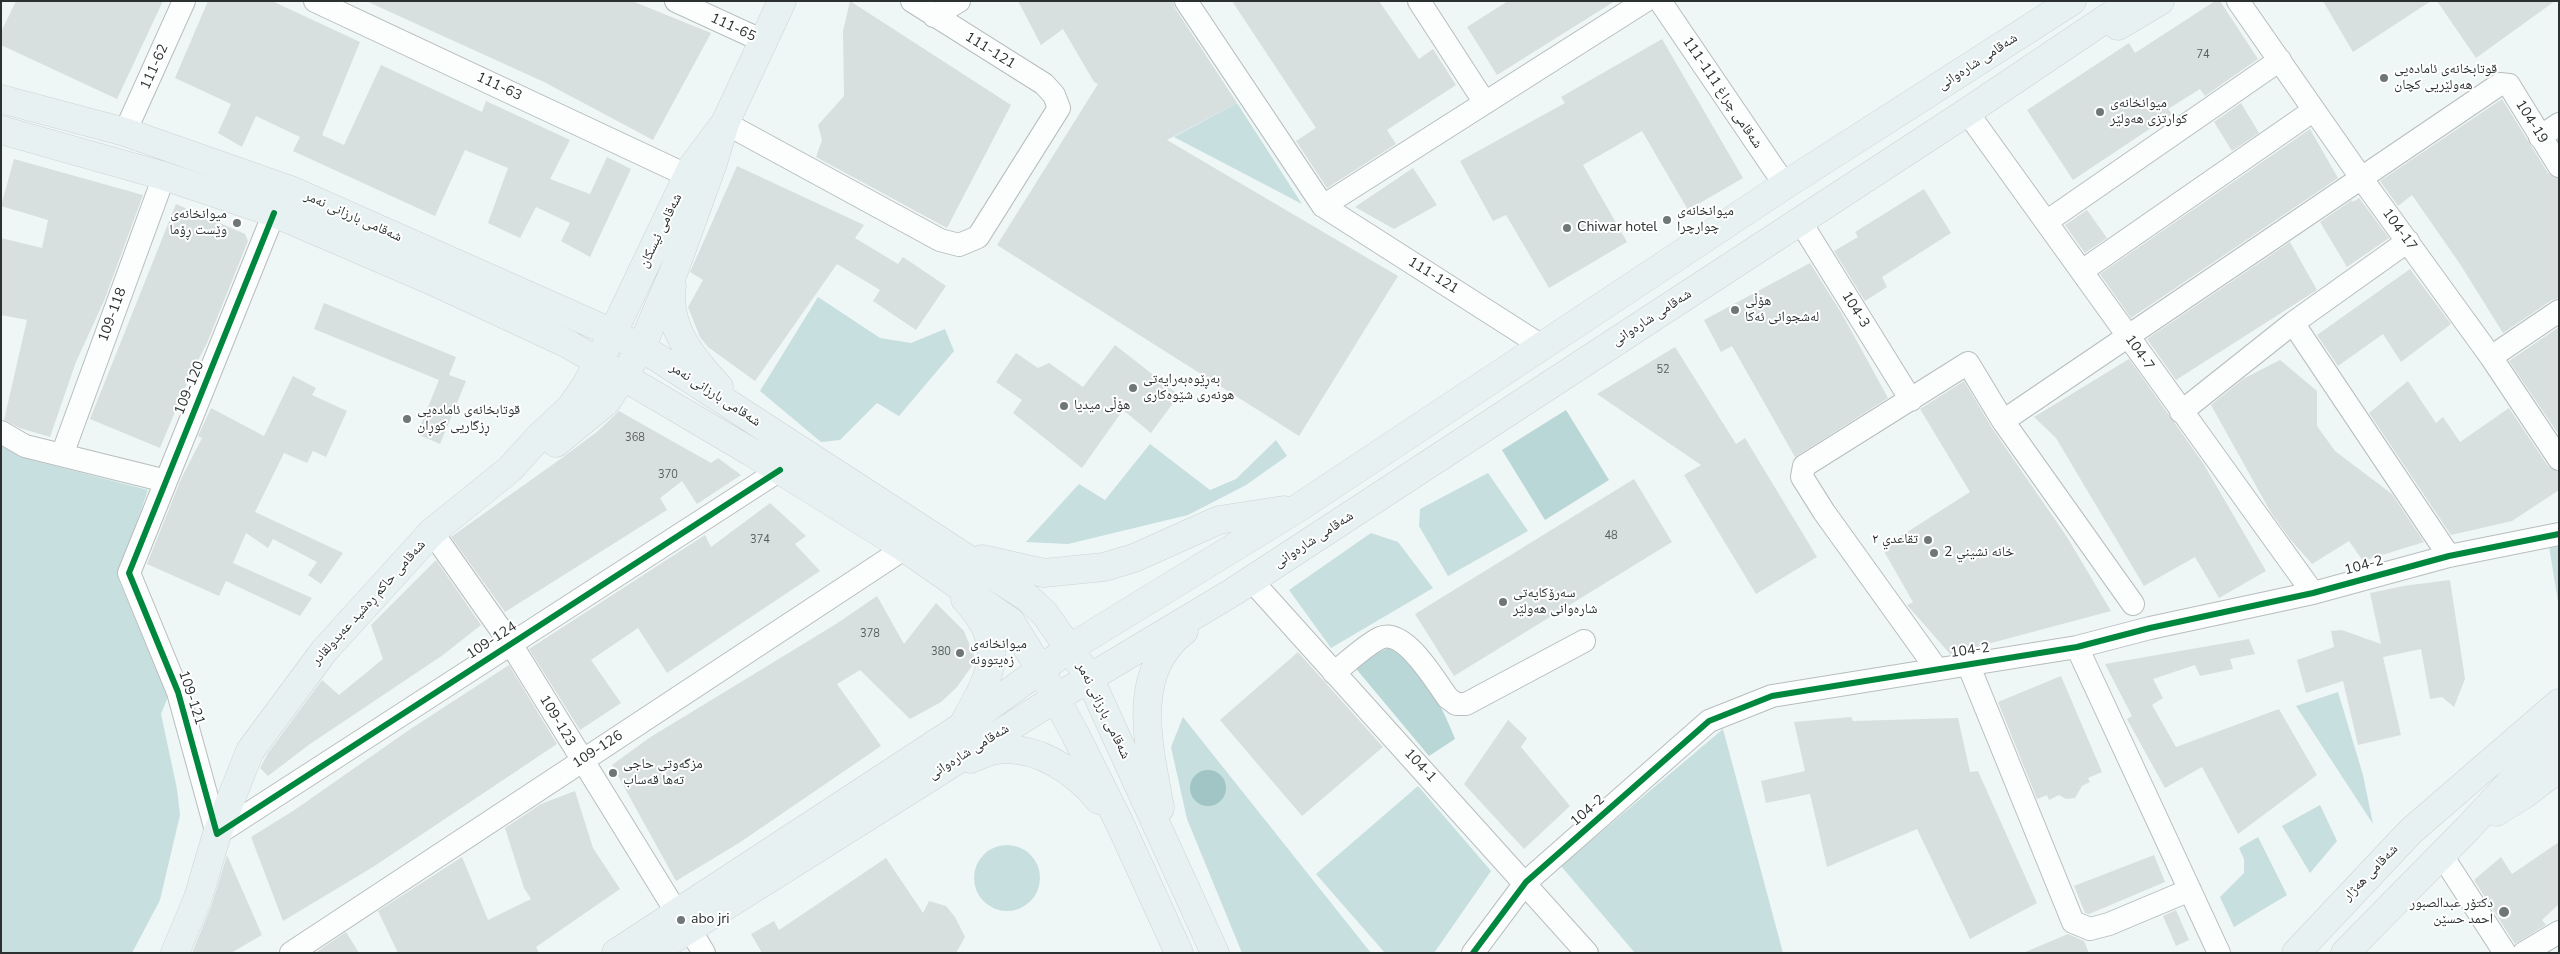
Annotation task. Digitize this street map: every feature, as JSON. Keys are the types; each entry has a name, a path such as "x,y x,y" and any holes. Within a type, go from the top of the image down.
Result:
{"main road":[{"name":"شەقامی ئیسکان","path":"641,348 674,271 713,163 725,123 782,1"},
{"name":"شەقامی شارەوانی","path":"1859,139 1971,47 2040,1"},
{"name":"شەقامی شارەوانی","path":"651,953 683,920 961,727 1070,648 1298,508 1784,185 1859,139 2072,1"},
{"name":"شەقامی شارەوانی","path":"616,953 683,920 941,770 1242,586 1967,112 2132,1"},
{"name":"شەقامی شارەوانی","path":"1967,112 2160,1"},
{"name":"شەقامی بارزانی نەمر","path":"1,99 125,132 293,191 546,303 605,346 623,376 780,470 905,548 947,562 1028,598 1046,614 1089,678 1167,844 1215,953"},
{"name":"شەقامی ئیسکان","path":"605,346 692,167 725,123"},
{"name":"شەقامی بارزانی نەمر","path":"1,130 164,176 274,213 439,284 568,344 641,348 745,415 947,562 1011,622 1056,698 1120,824 1179,953"},
{"path":"546,303 603,307 614,303 628,290 650,253"},
{"path":"674,271 670,298 674,324 688,351 745,415"},
{"path":"512,318 559,353 570,369 573,376 571,388 557,420"},
{"name":"شەقامی حاکم ڕەشید عەبدولقادر","path":"175,953 198,898 217,834 250,751 324,651 432,532 510,469 576,400 589,379 605,346"},
{"name":"شەقامی حاکم ڕەشید عەبدولقادر","path":"510,469 564,438 607,401 641,348"},
{"path":"587,418 609,405 628,397 661,399"},
{"path":"947,562 996,564 1044,573 1072,572 1104,567 1134,558 1219,520 1298,508"},
{"path":"947,562 986,624 993,645 990,670 961,727"},
{"path":"1167,844 1147,730 1146,701 1150,682 1172,640 1242,586"},
{"name":"شەقامی هەژار","path":"2450,796 2520,715 2559,684"},
{"name":"شەقامی هەژار","path":"2296,953 2411,831 2559,703"},
{"path":"2345,953 2468,828 2518,774 2559,737"},
{"path":"941,770 996,750 1018,750 1062,766 1083,781 1120,824"},
{"path":"2468,828 2525,794 2559,768"}],"street":[{"name":"111-62","path":"125,132 184,1"},
{"name":"111-63","path":"315,1 682,172"},
{"name":"111-65","path":"676,1 763,41"},
{"name":"111-121","path":"725,123 940,240 959,245 978,236 1058,108 1054,95 1044,84 912,1"},
{"path":"934,16 959,1"},
{"path":"1186,1 1323,206 1645,1"},
{"path":"1419,1 1486,103"},
{"name":"شەقامی چراغ 111-111","path":"1660,1 1784,185"},
{"name":"104-17","path":"2238,1 2362,179 2491,357 2559,459"},
{"path":"2046,222 2280,60"},
{"name":"104-19","path":"2362,179 2500,84 2509,85 2559,166"},
{"path":"2082,271 2314,110"},
{"name":"104-7","path":"1967,112 2313,593"},
{"path":"2540,137 2559,124"},
{"name":"109-118","path":"62,455 164,176"},
{"path":"2003,422 2362,179"},
{"name":"111-121","path":"1323,206 1542,346"},
{"name":"109-120","path":"129,573 274,213"},
{"name":"104-3","path":"1800,220 1911,400"},
{"path":"2181,412 2293,323 2408,242"},
{"path":"2491,357 2559,311"},
{"path":"2293,323 2449,556"},
{"path":"1936,668 1824,512 1802,477 1804,466 1968,363 2003,422 2133,604"},
{"path":"1,432 25,446 166,481"},
{"name":"109-124","path":"217,834 780,470"},
{"name":"109-123","path":"432,532 511,644 581,761 704,953"},
{"name":"104-2","path":"1473,953 1526,882 1709,721 1772,696 1936,668 2077,647 2150,628 2313,593 2449,556 2559,534"},
{"name":"109-126","path":"291,953 905,548"},
{"name":"109-121","path":"129,573 178,692 217,834"},
{"name":"104-1","path":"1242,586 1334,673 1526,882 1588,953"},
{"path":"1334,673 1382,638 1398,637 1408,645 1448,698 1456,704 1466,704 1584,641"},
{"path":"2077,647 2219,953"},
{"path":"1968,664 2073,922 2090,928 2109,924 2190,890"},
{"path":"2441,854 2505,953"},
{"path":"2524,953 2559,932"}],"shaded area":[{"path":"1237,103 1302,204 1174,137"},
{"path":"818,297 880,338 911,343 945,329 954,351 899,416 877,403 840,440 821,442 760,391"},
{"path":"1566,410 1609,480 1545,520 1502,450"},
{"path":"1276,440 1287,456 1246,485 1188,515 1068,544 1026,542 1079,484 1105,500 1150,444 1210,490 1236,479"},
{"path":"1,444 32,460 148,490 118,578 168,697 161,714 177,789 180,815 160,900 132,953 1,953"},
{"path":"1488,473 1528,531 1448,576 1419,526 1420,509"},
{"path":"1371,533 1398,542 1433,588 1331,648 1289,590"},
{"path":"2559,544 2559,608 2549,546"},
{"path":"1394,645 1414,665 1430,688 1444,713 1455,739 1429,756 1353,665"},
{"path":"2338,692 2363,775 2373,824 2296,706"},
{"path":"1183,717 1371,953 1242,953 1187,819 1171,747"},
{"path":"1723,729 1783,953 1635,953 1561,866"},
{"path":"1208,770 1220,776 1226,788 1220,800 1208,806 1196,800 1190,788 1196,776"},
{"path":"1418,786 1491,871 1434,953 1385,953 1316,874"},
{"path":"2320,805 2337,841 2310,873 2282,826"},
{"path":"2258,837 2287,895 2234,927 2220,897 2244,873 2244,859 2239,848"},
{"path":"1000,845 1014,845 1026,850 1035,859 1040,871 1038,891 1031,902 1014,911 1000,911 988,906 979,897 974,885 974,871 979,859 988,850"}],"building":[{"path":"16,1 163,1 117,99 1,45 1,32"},
{"path":"208,1 272,1 360,42 322,135 344,145 381,65 482,112 486,101 570,140 550,179 590,194 607,157 631,169 590,257 561,241 570,223 536,207 520,238 488,223 508,168 465,150 435,216 293,151 300,137 256,116 242,147 218,133 231,104 175,78"},
{"path":"366,1 632,1 711,33 653,140 544,82"},
{"path":"850,1 1011,105 947,228 816,157 822,140 818,125 844,96 843,31"},
{"path":"1018,1 1173,1 1175,8 1237,103 1167,140 1398,276 1299,436 997,245 1098,84 1094,82 1063,29 1041,45"},
{"path":"1232,1 1379,1 1419,59 1433,49 1456,85 1387,130 1396,144 1327,188 1296,141 1316,128"},
{"path":"1508,1 1615,1 1497,75 1467,27"},
{"path":"2215,1 2220,1 2258,59 2205,96 2200,89 2168,109 2172,114 2073,180 2027,110 2129,43 2135,53"},
{"name":"قوتابخانەی ئامادەیی هەولێریی کچان","path":"2323,1 2431,1 2353,52"},
{"path":"2437,1 2555,1 2476,58"},
{"path":"1662,39 1743,178 1688,210 1642,131 1583,165 1627,242 1549,288 1506,215 1493,221 1460,161 1565,103 1561,97"},
{"path":"2502,99 2548,173 2559,179 2559,298 2552,300 2503,333 2460,264 2412,195 2398,206 2380,181"},
{"path":"2241,103 2259,133 2232,151 2214,122"},
{"path":"2310,129 2338,178 2131,318 2100,274"},
{"path":"14,159 143,195 104,301 76,362 50,437 20,428 4,420 27,320 1,315 1,238 42,248 48,220 1,206"},
{"path":"737,166 864,225 855,238 898,264 903,257 946,286 916,330 873,301 880,290 837,264 755,381 708,347 700,337 688,307 703,280 690,272"},
{"path":"1413,168 1437,205 1394,229 1355,207"},
{"path":"1924,189 1951,233 1882,277 1887,287 1865,301 1834,251 1858,237 1855,232"},
{"path":"2359,198 2389,238 2347,267 2320,222 2352,200 2353,202"},
{"path":"176,204 245,234 248,241 207,343 191,374 160,448 90,419"},
{"path":"2087,210 2107,238 2085,253 2065,225"},
{"path":"2290,242 2317,290 2176,380 2147,339"},
{"path":"1810,263 1842,314 1888,398 1795,457 1732,346 1721,352 1704,320"},
{"path":"2410,269 2451,324 2401,362 2383,334 2338,366 2317,335"},
{"path":"324,303 456,357 449,375 466,381 440,444 417,434 439,380 314,329"},
{"path":"2559,327 2559,435 2509,361"},
{"name":"هۆڵی میدیا","path":"1115,345 1179,395 1151,433 1123,410 1082,468 1013,413 1022,400 996,382 1016,353 1038,368 1049,363 1083,387"},
{"path":"1675,347 1736,444 1745,438 1817,557 1756,594 1684,475 1701,465 1597,394"},
{"path":"2129,359 2203,463 2266,571 2219,598 2195,557 2144,586 2056,438 2034,417"},
{"path":"2280,360 2317,391 2317,426 2335,451 2392,494 2424,542 2363,561 2349,541 2312,564 2290,539 2270,511 2211,405 2243,379"},
{"path":"293,376 316,388 312,395 347,411 326,457 313,451 307,463 284,453 255,512 343,553 321,584 308,575 317,562 273,539 268,548 246,533 233,563 312,598 300,616 226,581 219,596 147,564 181,479 202,438 198,436 211,408 264,436"},
{"path":"1964,381 1992,428 2067,537 2111,611 1950,654 1907,605 1913,602 1882,548 1970,492 1920,409"},
{"path":"2408,381 2436,423 2443,417 2460,442 2509,408 2548,466 2559,472 2559,490 2512,521 2451,535 2369,413"},
{"path":"619,411 711,463 718,458 741,475 697,504 682,481 660,498 667,510 505,612 451,537 598,431"},
{"name":"سەرۆکایەتی شارەوانی هەولێر","path":"1634,479 1672,542 1454,676 1415,614"},
{"path":"770,503 806,536 795,544 820,571 667,673 638,628 591,660 621,703 580,730 529,649 705,535 711,547"},
{"path":"436,560 481,625 443,655 310,744 268,776 260,768 268,753 322,680 339,695 383,659 371,625"},
{"path":"2450,580 2465,679 2454,707 2442,697 2430,699 2421,649 2383,657 2401,735 2358,745 2343,681 2306,693 2297,660 2334,647 2331,631 2342,630 2381,644 2370,593 2403,586"},
{"path":"877,596 904,644 936,603 964,631 975,658 974,663 957,687 941,702 910,719 860,670 837,684 881,746 739,843 676,881 612,765 649,738 836,624"},
{"path":"2249,639 2255,654 2230,659 2233,669 2200,676 2195,665 2153,679 2163,698 2152,705 2176,747 2279,709 2317,775 2238,834 2202,767 2165,788 2127,719 2132,716 2105,664"},
{"path":"1298,652 1383,747 1302,816 1220,720"},
{"path":"509,665 557,744 373,867 283,921 251,837 293,811 409,730"},
{"path":"2061,676 2102,772 2088,778 2090,782 2082,786 2075,798 2066,799 2059,795 2049,800 2047,795 2037,799 1998,702"},
{"path":"1851,717 1853,721 1958,718 1970,772 1978,771 2037,903 1970,939 1917,829 1827,867 1810,794 1766,803 1761,781 1805,771 1794,722"},
{"path":"1508,720 1527,738 1521,747 1570,806 1524,849 1464,784"},
{"path":"575,791 593,848 620,889 536,947 539,953 398,953 378,911 462,857 488,920 531,899 524,888 505,828 541,804"},
{"path":"2559,842 2559,904 2542,920 2546,925 2515,944 2474,880 2501,857 2512,874"},
{"path":"227,855 262,935 231,953 192,953 212,904"},
{"path":"2154,855 2165,882 2089,914 2085,913 2074,886"},
{"path":"886,858 923,913 929,901 946,906 955,917 965,937 956,953 762,953 751,934 774,921 779,930"},
{"path":"2176,910 2189,940 2176,946 2163,916"},
{"path":"346,932 359,953 315,953"},
{"path":"2068,934 2084,941 2089,953 2023,953"}],"cycle path":[{"path":"274,213 129,573 178,692 217,834 780,470"},
{"path":"1473,953 1526,882 1709,721 1772,696 2077,647 2150,628 2313,593 2449,556 2559,534"}],"place":[{"name":"قوتابخانەی ئامادەیی هەولێریی کچان","path":"2384,78"},
{"name":"میوانخانەی کوارتزی هەولێر","path":"2100,112"},
{"name":"میوانخانەی چوارچرا","path":"1667,220"},
{"name":"میوانخانەی وێست ڕۆما","path":"237,223"},
{"name":"Chiwar hotel","path":"1567,228"},
{"name":"هۆڵی لەشجوانی ئەکا","path":"1735,310"},
{"name":"بەڕێوەبەرایەتی هونەری شێوەکاری","path":"1133,388"},
{"name":"هۆڵی میدیا","path":"1064,406"},
{"name":"قوتابخانەی ئامادەیی ڕزگاریی کوڕان","path":"407,419"},
{"name":"تقاعدي ٢","path":"1928,540"},
{"name":"خانه نشيني 2","path":"1934,553"},
{"name":"سەرۆکایەتی شارەوانی هەولێر","path":"1503,602"},
{"name":"میوانخانەی زەیتوونە","path":"960,653"},
{"name":"مزگەوتی حاجی تەها قەساب","path":"613,773"},
{"name":"دکتۆر عبدالصبور احمد حسێن","path":"2504,912"},
{"name":"abo jri","path":"681,920"}]}
